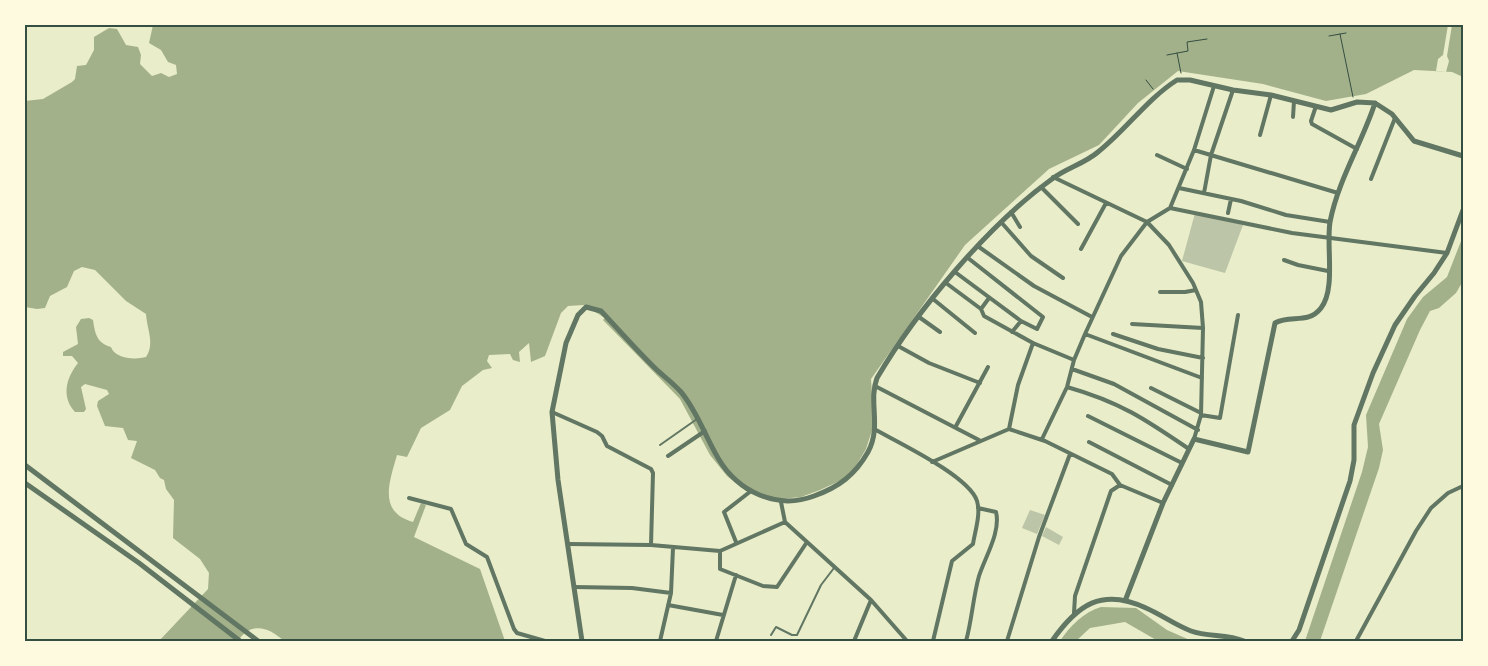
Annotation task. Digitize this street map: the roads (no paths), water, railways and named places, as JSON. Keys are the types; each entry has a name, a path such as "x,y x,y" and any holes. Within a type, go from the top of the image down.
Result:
{"street":[{"path":"582,641 558,480 552,412 559,367 573,325 583,309 591,307 601,311 658,371 682,393 725,468 751,491 781,502 792,502 832,489 847,480 860,467 869,450 876,430 875,386 878,376 919,317 955,272 1001,222 1041,187 1097,153 1174,82 1182,79 1232,90 1271,95 1333,110 1354,103 1375,103 1395,118 1414,141 1463,156"},
{"path":"1042,440 1067,387 1074,360 1092,317 1122,256 1147,222 1170,208 1194,150 1214,86"},
{"path":"1204,193 1212,155 1232,90"},
{"path":"1260,135 1271,95"},
{"path":"1293,117 1294,101"},
{"path":"1194,439 1248,452 1274,326 1278,321 1307,318 1319,310 1328,292 1330,222 1338,193 1358,149 1375,103"},
{"path":"1316,106 1311,121 1312,124 1358,149"},
{"path":"1371,179 1395,118"},
{"path":"1194,150 1338,193"},
{"path":"1157,155 1187,169"},
{"path":"1053,178 1147,222 1169,245 1196,290 1203,312 1201,414 1198,430 1163,503 1125,601"},
{"path":"1041,187 1078,224"},
{"path":"1179,188 1231,199 1286,215 1330,222"},
{"path":"1228,213 1231,199"},
{"path":"1081,249 1106,202"},
{"path":"1170,208 1329,239 1446,252"},
{"path":"1292,641 1299,630 1350,481 1354,460 1354,425 1373,373 1395,325 1434,273 1446,252 1463,210"},
{"path":"1011,212 1020,226"},
{"path":"1001,222 1031,256 1063,278"},
{"path":"979,247 1034,286 1070,307 1092,317"},
{"path":"955,272 1021,321 1036,329 1043,319 1042,316 968,258"},
{"path":"1284,260 1328,271"},
{"path":"946,283 981,309 984,316 1033,343 1074,360"},
{"path":"1160,292 1196,290"},
{"path":"981,309 989,298"},
{"path":"933,299 975,333"},
{"path":"1151,388 1201,414 1220,418 1238,315"},
{"path":"919,317 940,332"},
{"path":"1012,332 1021,321"},
{"path":"1132,324 1204,328"},
{"path":"1085,334 1202,378"},
{"path":"1113,334 1158,349 1203,358"},
{"path":"1008,429 1018,385 1033,343"},
{"path":"898,346 929,363 980,383"},
{"path":"956,426 988,367"},
{"path":"1072,369 1114,384 1198,430"},
{"path":"875,386 956,426 979,440"},
{"path":"1067,387 1106,398 1124,407 1189,449"},
{"path":"552,412 596,432 602,436 607,446 651,469 653,473 651,546"},
{"path":"1088,416 1182,463"},
{"path":"932,462 1008,429 1042,440 1112,474 1120,485 1163,503"},
{"path":"876,430 932,462 967,488 976,499 978,508 973,544 952,561 933,641"},
{"path":"668,456 705,431"},
{"path":"1089,442 1172,485"},
{"path":"1007,641 1039,538 1070,454"},
{"path":"25,465 156,562 258,641"},
{"path":"25,483 149,571 240,641"},
{"path":"1074,613 1075,596 1111,491 1120,485"},
{"path":"1356,641 1416,531 1431,508 1448,493 1463,486"},
{"path":"736,542 724,512 751,491"},
{"path":"409,498 451,510 466,544 487,557 514,630 534,640 545,641"},
{"path":"781,502 785,522 871,600 905,640"},
{"path":"966,641 979,577 992,541 996,522 996,512 978,508"},
{"path":"569,544 651,546 720,551 736,542 785,522"},
{"path":"720,551 719,568 764,586 777,587 807,542"},
{"path":"660,641 670,593 673,548"},
{"path":"149,571 156,562"},
{"path":"716,641 736,575"},
{"path":"574,587 632,588 670,593"},
{"path":"854,641 871,600"},
{"path":"1052,641 1074,613 1082,606 1096,602 1125,601 1143,607 1192,631 1244,641"},
{"path":"668,605 723,615"}],"lane":[{"path":"660,445 698,419"},
{"path":"771,635 776,627 792,635 797,635 821,585 835,567"}]}
